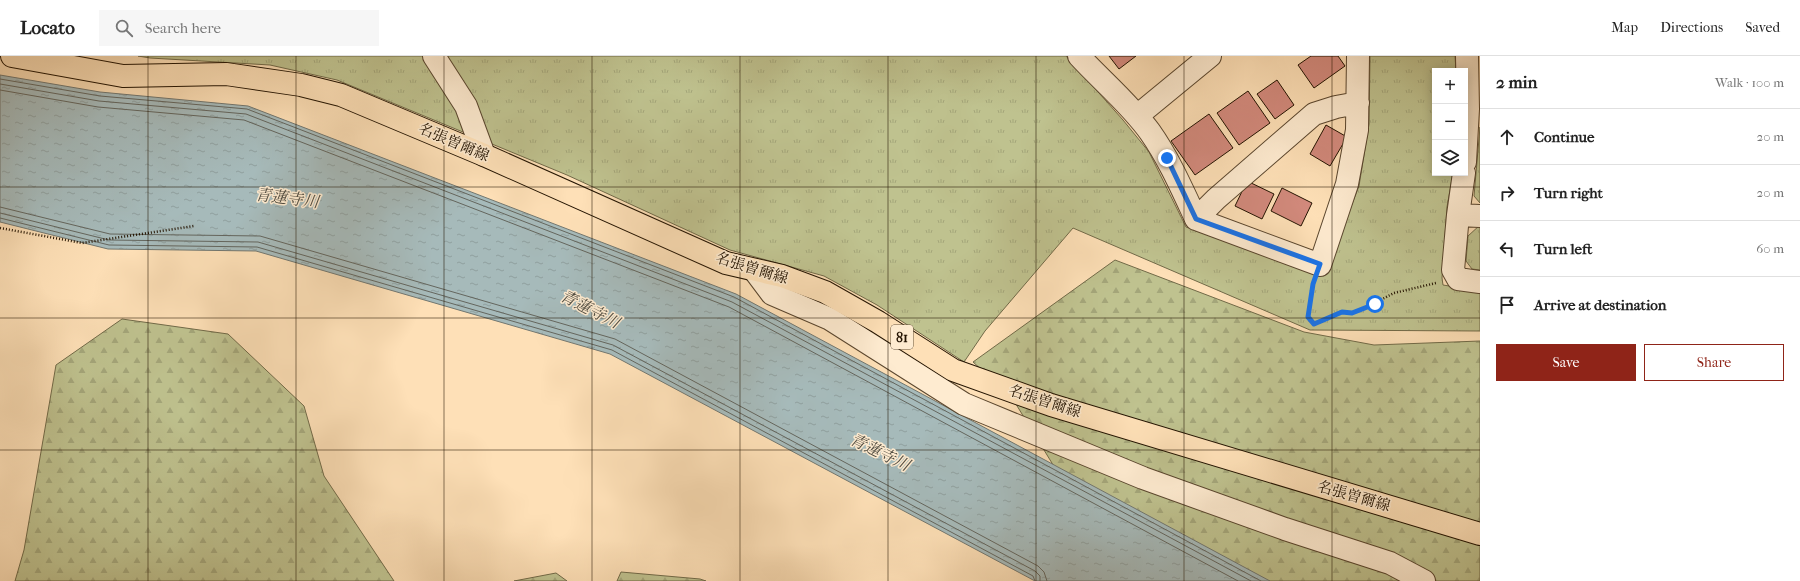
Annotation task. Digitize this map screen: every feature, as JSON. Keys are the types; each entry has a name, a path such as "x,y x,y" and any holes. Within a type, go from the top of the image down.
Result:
{"main road":[{"name":"名張曽爾線","path":"12,56 123,76 226,74 301,85 341,95 484,155 726,263 782,276 825,292 878,322 953,370 1051,405 1480,534"}],"street":[{"path":"434,56 466,106 484,155"},
{"path":"1079,56 1137,116 1167,158 1196,219 1320,264 1347,184 1357,130 1358,56"},
{"path":"1137,116 1210,56"},
{"path":"1467,56 1474,108 1468,144"},
{"path":"1196,219 1216,199 1314,114 1336,106 1358,103"},
{"path":"1464,176 1452,270 1458,279 1480,282"},
{"path":"1458,215 1480,216"},
{"path":"754,270 772,294 830,319 964,404 1143,478 1285,529 1390,563 1424,581"}],"path":[{"path":"0,228 82,243 194,226"},
{"path":"1320,264 1313,284 1308,317 1314,324 1342,312 1352,313 1365,308 1394,293 1439,282"}],"green space":[{"path":"138,56 1066,56 1123,120 1149,152 1186,227 1324,276 1359,186 1369,124 1370,56 1455,56 1456,68 1432,68 1432,176 1452,176 1447,207 1442,278 1443,285 1480,291 1480,331 1310,330 1073,228 985,331 964,362 877,305 824,276 730,250 567,175 337,80 270,65"},
{"path":"1480,127 1480,203 1474,196"},
{"path":"1480,225 1480,270 1472,269 1466,261 1468,236"},
{"path":"1115,260 1304,332 1374,345 1480,341 1480,581 1124,581 1011,396 973,362"},
{"path":"122,319 228,334 304,406 324,476 394,581 15,581 24,550 56,365"},
{"path":"621,572 700,579 706,581 617,581"},
{"path":"556,573 567,581 514,581"}],"water":[{"name":"青蓮寺川","path":"0,75 100,92 248,106 736,294 1270,581 1035,581 610,354 256,251 108,249 0,222"}],"building":[{"path":"1109,56 1136,56 1119,69"},
{"path":"1311,56 1338,56 1345,66 1314,88 1298,65"},
{"path":"1277,80 1294,105 1275,119 1257,94"},
{"path":"1248,91 1270,123 1239,145 1217,113"},
{"path":"1209,114 1233,148 1195,175 1171,141"},
{"path":"1326,125 1347,137 1330,166 1310,154"},
{"path":"1247,181 1274,194 1262,219 1235,206"},
{"path":"1282,188 1312,203 1301,226 1271,211"}],"route":[{"path":"1167,158 1196,219 1320,264 1313,284 1308,317 1314,324 1342,312 1352,313 1375,304"}]}
